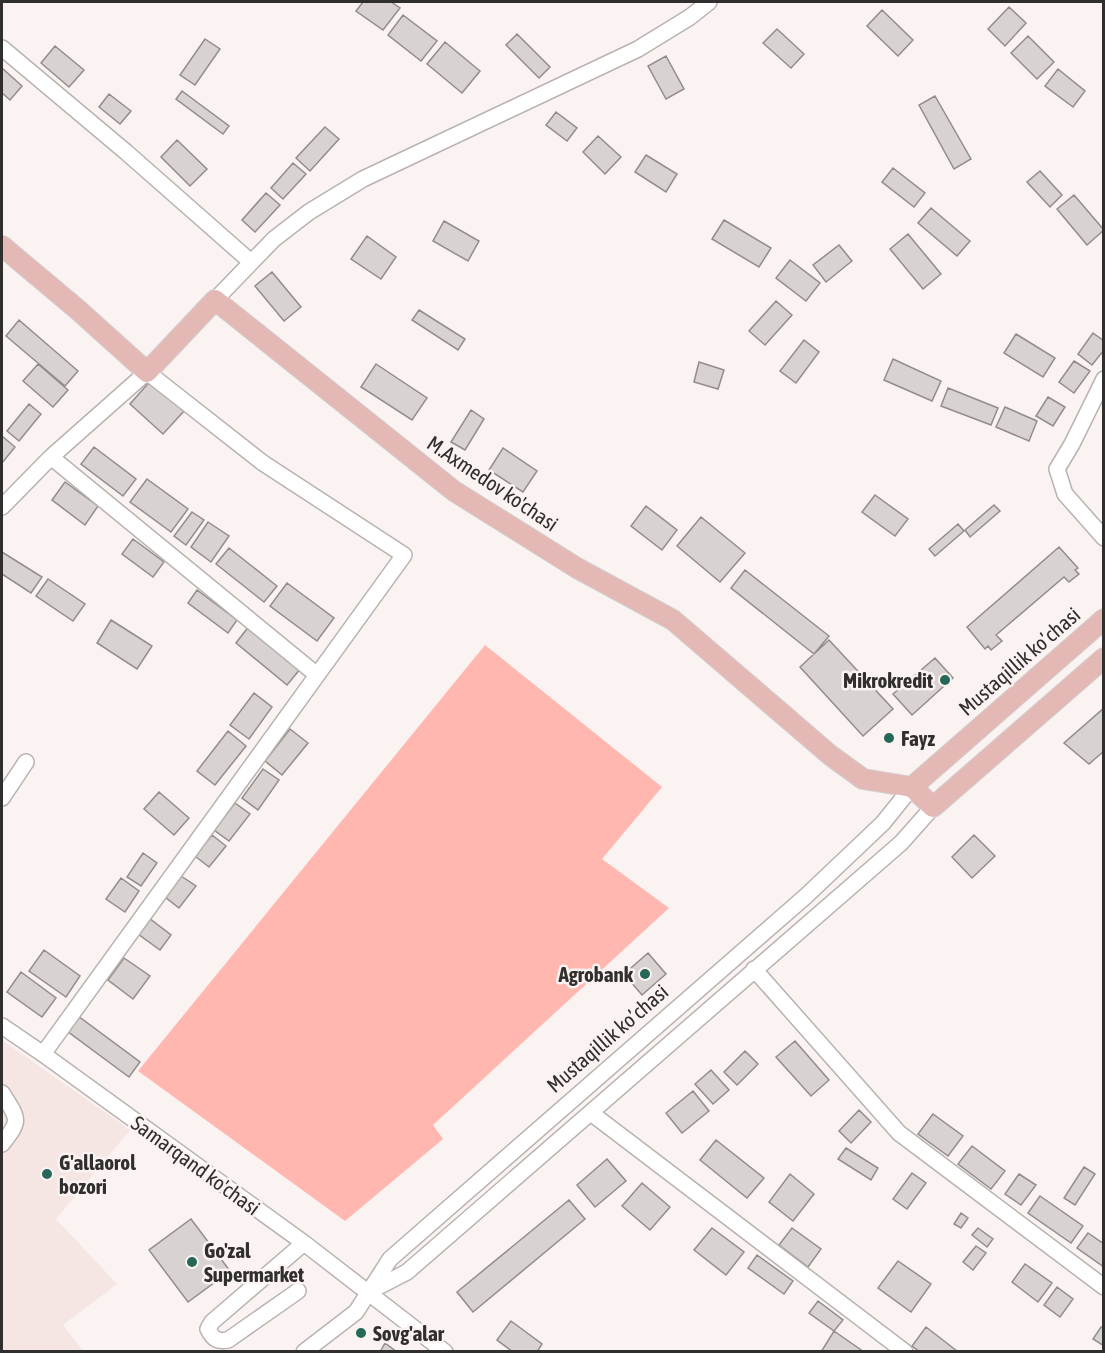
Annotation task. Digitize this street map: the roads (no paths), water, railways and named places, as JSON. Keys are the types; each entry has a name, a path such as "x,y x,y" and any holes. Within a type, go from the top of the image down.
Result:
{"main road":[{"path":"2,246 151,368 216,300"},
{"name":"M.Axmedov ko'chasi","path":"216,300 454,491 577,568 673,620 830,755 864,779 912,787"},
{"name":"Mustaqillik ko’chasi","path":"912,787 1104,619"},
{"path":"912,787 933,807 1104,658"}],"street":[{"path":"216,300 274,239 309,212 363,179 639,49 690,17 709,2"},
{"path":"2,48 252,262"},
{"path":"2,507 51,457 151,368 263,463 404,555 44,1054"},
{"path":"1104,379 1058,468 1065,494 1104,538"},
{"path":"51,457 317,675"},
{"path":"2,798 26,762"},
{"name":"Mustaqillik ko’chasi","path":"304,1352 356,1312 390,1259 806,896 883,823 912,787"},
{"name":"Mustaqillik ko’chasi","path":"368,1293 407,1272 901,843 933,807"},
{"path":"754,969 899,1133 1104,1287"},
{"name":"Samarqand ko'chasi","path":"2,1026 304,1243 445,1352"},
{"path":"2,1093 16,1116 16,1127 2,1144"},
{"path":"591,1113 905,1352"},
{"path":"298,1291 228,1340 220,1342 213,1338 208,1329 212,1322 304,1243"}],"place":[{"name":"Mikrokredit","path":"945,680"},
{"name":"Fayz","path":"889,738"},
{"name":"Agrobank","path":"645,974"},
{"name":"G'allaorol bozori","path":"47,1174"},
{"name":"Go'zal Supermarket","path":"192,1262"},
{"name":"Sovg'alar","path":"361,1333"}]}
